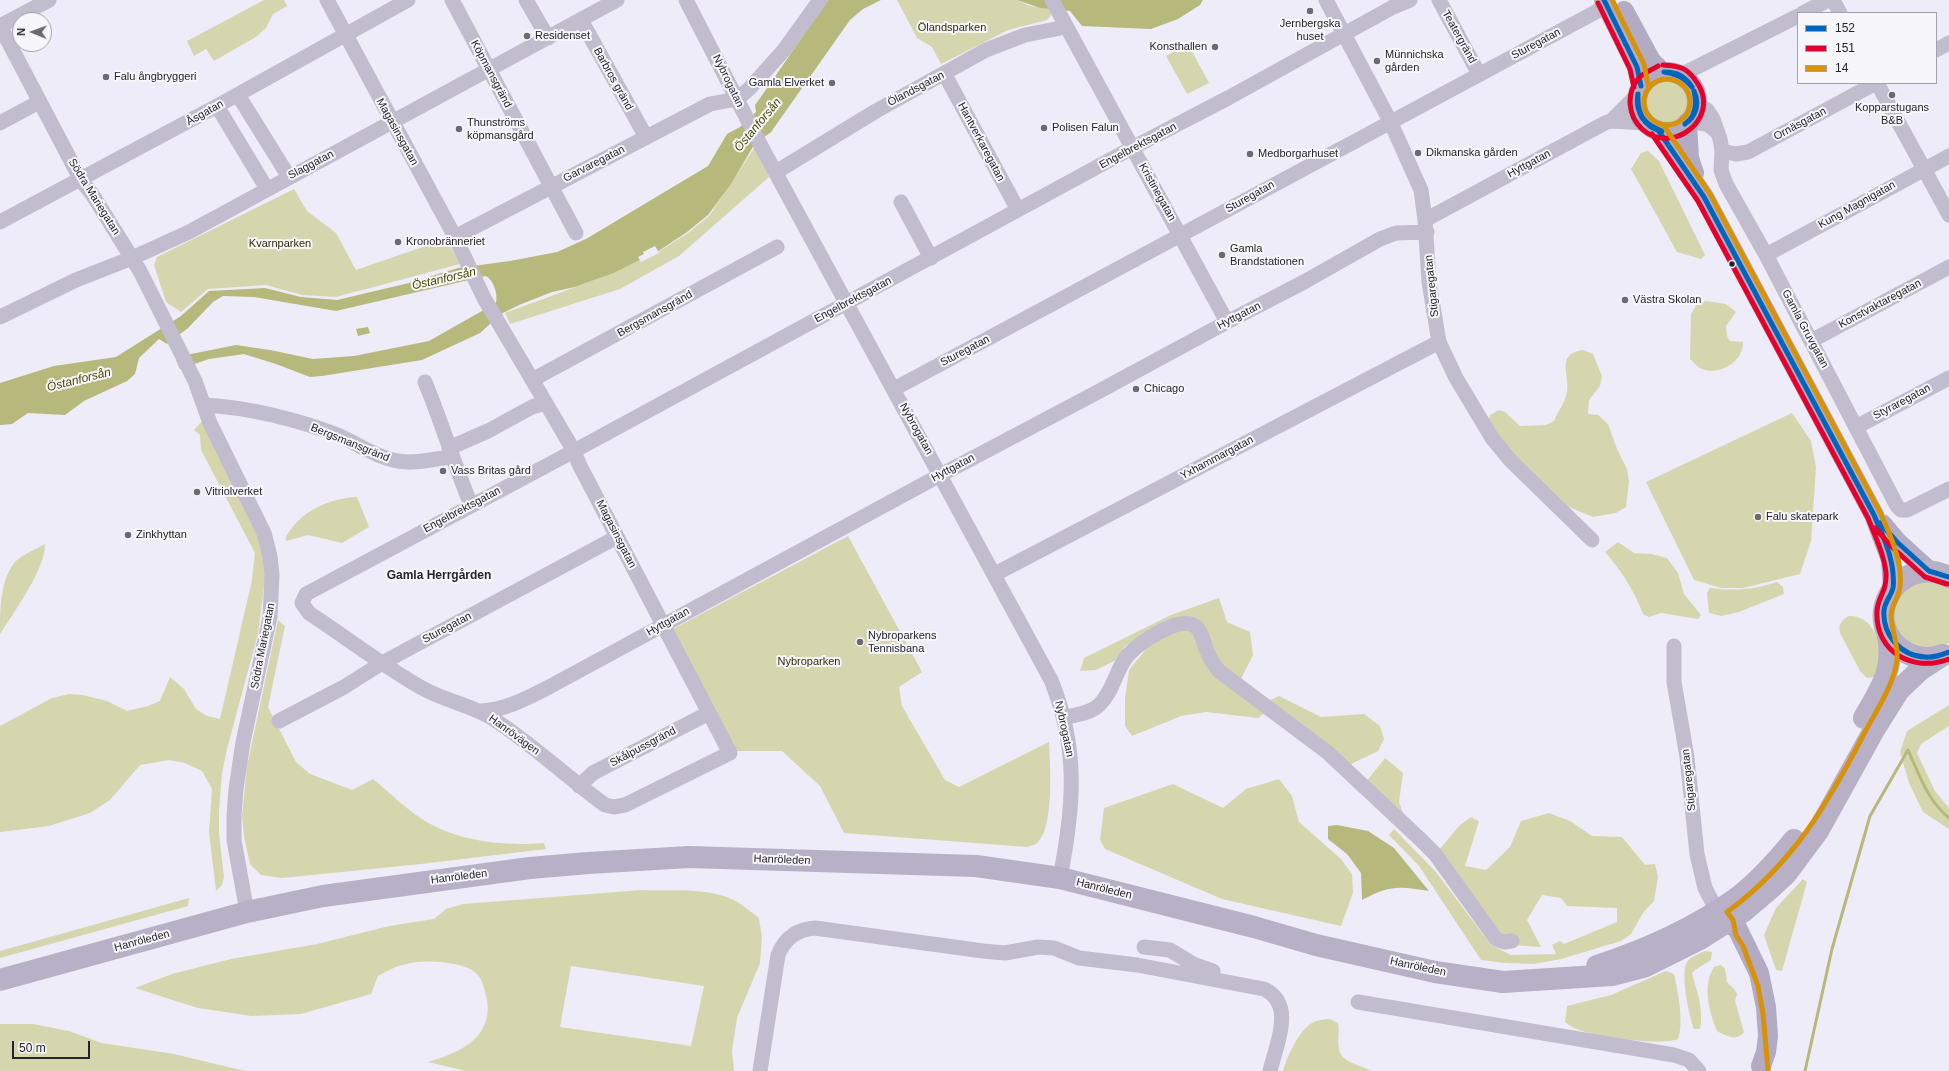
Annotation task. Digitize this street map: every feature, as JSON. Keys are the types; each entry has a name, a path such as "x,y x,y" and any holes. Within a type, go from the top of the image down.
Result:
{"highway":[{"path":"1893,588 1899,581 1912,574 1939,574"},
{"name":"Hanröleden","path":"1722,917 1738,898 1770,868 1799,834 1812,814 1888,672 1891,651 1884,613 1885,604 1893,588"},
{"path":"1887,632 1898,647 1910,655 1924,658 1947,653"},
{"name":"Hanröleden","path":"0,980 247,912 323,896 530,868 689,857 976,866 1060,878 1254,927 1316,945 1435,972 1504,982 1564,978 1640,951 1682,931 1744,911 1786,874 1818,831 1874,730 1899,690 1920,670 1947,653"}],"main road":[{"path":"1610,2 1650,61 1693,87 1689,158 1704,197 1874,515 1891,560 1893,588"},
{"path":"1610,2 1637,67 1639,90 1637,107 1704,197"},
{"path":"1639,90 1650,77 1672,73"},
{"path":"1652,126 1673,131 1691,116"},
{"path":"1874,515 1897,542 1939,574"},
{"path":"1722,917 1737,928 1759,973 1766,1007 1768,1036 1766,1052 1761,1068"}],"street":[{"path":"0,26 49,0"},
{"name":"Magasinsgatan","path":"327,0 455,237 488,304 545,403 551,409 574,451 617,537 730,753"},
{"name":"Åsgatan","path":"0,222 85,186 217,106 408,0"},
{"name":"Köpmansgränd","path":"452,0 576,233"},
{"path":"527,0 548,38"},
{"name":"Slaggatan","path":"0,317 76,280 132,258 189,232 286,178 617,0"},
{"name":"Nybrogatan","path":"686,0 732,86 760,144 1048,673 1060,701 1071,761 1072,800 1060,878"},
{"path":"737,99 774,63 820,0"},
{"name":"Stigaregatan","path":"1326,0 1390,122 1421,190 1426,226 1430,282 1439,342 1466,397 1492,438 1511,461 1592,540"},
{"name":"Engelbrektsgatan","path":"302,604 306,594 820,318 1393,6 1410,0"},
{"name":"Teatergränd","path":"1438,0 1479,74"},
{"path":"1805,12 1828,0"},
{"path":"1833,0 1839,12"},
{"name":"Sturegatan","path":"894,389 1610,2"},
{"name":"Kristinegatan","path":"1055,7 1227,322"},
{"path":"1672,73 1797,16"},
{"name":"Barbros gränd","path":"581,20 646,137"},
{"name":"Södra Mariegatan","path":"0,26 39,102 85,186 140,271 183,356 214,430 264,533 272,575 270,617 243,742 234,814 234,840 247,912"},
{"name":"Ölandsgatan","path":"776,172 876,111 944,73 1005,42 1029,34 1066,27"},
{"path":"1937,49 1949,43"},
{"name":"Hantverkaregatan","path":"944,73 1018,210"},
{"name":"Ornäsgatan","path":"1722,151 1736,154 1748,152 1874,84"},
{"path":"1877,84 1949,215"},
{"name":"Hyttgatan","path":"481,711 496,710 519,703 941,474 1304,282 1380,238 1426,226 1611,121 1639,90"},
{"path":"238,95 286,178"},
{"name":"Garvaregatan","path":"455,237 550,186 710,104 737,99"},
{"path":"0,123 39,102"},
{"path":"217,106 267,189"},
{"name":"Gamla Gruvgatan","path":"1691,116 1709,125 1717,132 1722,151 1722,176 1812,341 1897,506 1901,510 1905,511 1949,489"},
{"path":"1611,121 1652,126"},
{"name":"Kung Magnigatan","path":"1766,255 1924,168 1949,156"},
{"path":"901,202 930,258"},
{"name":"Bergsmansgränd","path":"532,380 777,247"},
{"name":"Konstvaktaregatan","path":"1812,341 1949,267"},
{"name":"Yxhammargatan","path":"995,574 1439,342"},
{"name":"Styraregatan","path":"1856,427 1949,378"},
{"path":"425,382 444,427 450,452 470,505"},
{"name":"Bergsmansgränd","path":"204,405 221,406 309,426 341,436 378,455 393,460 406,461 450,452 532,407 545,403"},
{"name":"Sturegatan","path":"279,721 344,687 382,664 617,537"},
{"name":"Hanrövägen","path":"302,604 309,613 382,664 434,695 481,711 519,737 605,805 619,807 730,753"},
{"path":"1064,718 1089,711 1098,706 1108,694 1128,655 1149,639 1167,627 1178,623 1193,625 1199,630 1208,654 1219,671 1327,752 1430,848 1496,939 1504,942 1512,941"},
{"name":"Stigaregatan","path":"1674,646 1674,682 1687,757 1697,854 1705,888 1722,917"},
{"name":"Skålpussgränd","path":"580,786 593,774 709,713"},
{"path":"760,1071 778,955 787,940 795,934 808,929 823,929 990,952 1005,952 1038,947 1054,948 1079,958 1137,965 1260,987 1271,992 1276,997 1282,1009 1281,1022 1270,1071"},
{"path":"1144,947 1170,950 1193,964 1214,971 1214,979"},
{"path":"1358,1002 1674,1055 1689,1060 1699,1071"}],"green space":[{"path":"264,0 284,0 287,6 273,14 266,28 256,37 214,61 206,49 194,56 187,41"},
{"name":"Ölandsparken","path":"897,0 1017,0 1030,6 1049,9 1052,14 1047,20 1008,30 941,64 932,47 917,38"},
{"path":"1188,44 1209,83 1187,94 1166,56"},
{"path":"1672,79 1676,80 1686,89 1689,93 1689,111 1680,121 1672,125 1662,125 1654,121 1645,111 1644,97 1648,89 1658,80"},
{"path":"757,144 769,177 679,256 620,289 510,324 505,313 614,273 661,250 688,233 709,216"},
{"path":"1648,151 1659,161 1705,255 1701,259 1677,252 1631,169 1641,153"},
{"name":"Kvarnparken","path":"294,189 307,211 336,233 356,270 446,239 460,264 336,297 302,295 266,285 208,289 181,312 166,302 154,265 157,257"},
{"path":"1706,301 1726,304 1736,312 1726,326 1727,336 1730,341 1743,342 1742,349 1740,355 1735,361 1723,369 1709,371 1700,368 1690,359 1691,314 1697,304"},
{"path":"1583,350 1593,354 1602,376 1600,386 1589,400 1588,414 1598,415 1608,424 1617,449 1627,469 1629,481 1626,507 1616,513 1593,517 1562,504 1501,443 1489,421 1490,415 1499,410 1505,412 1520,426 1546,425 1554,421 1565,400 1567,392 1566,360 1574,352"},
{"path":"1792,413 1811,441 1816,467 1811,541 1800,574 1743,588 1721,588 1694,580 1646,482"},
{"path":"204,419 257,530 264,552 265,578 258,634 222,773 219,833 224,877 222,885 216,891 209,832 212,789 202,771 185,763 169,760 140,765 110,800 90,813 49,826 0,832 0,726 52,698 69,694 83,695 107,701 127,711 148,706 160,701 170,677 184,689 196,709 207,716 220,719 252,580 255,553 201,450 200,435 194,430"},
{"path":"357,497 369,527 342,543 308,535 286,541 287,536 298,521 321,505 339,499"},
{"name":"Nybroparken","path":"848,536 922,672 899,687 902,706 945,780 959,787 1049,742 1049,811 1042,836 1036,844 1027,847 844,833 820,786 782,751 733,751 673,629"},
{"path":"1618,542 1634,553 1652,554 1667,558 1678,573 1684,594 1701,615 1698,619 1661,613 1649,617 1643,614 1627,582 1617,566 1605,552"},
{"path":"45,544 44,554 35,577 0,634 2,594 7,575 11,567 17,560 27,553"},
{"path":"1919,581 1946,585 1949,588 1949,643 1928,651 1903,642 1891,616 1902,590"},
{"path":"1777,582 1783,587 1784,594 1739,612 1721,616 1709,613 1707,593 1710,588 1744,589 1760,587"},
{"path":"1219,598 1227,622 1250,632 1253,655 1241,679 1264,713 1258,718 1206,712 1181,716 1132,736 1125,726 1125,699 1129,670 1147,648 1134,640 1124,647 1120,658 1096,670 1080,671 1084,658 1171,615"},
{"path":"1849,616 1862,619 1872,627 1878,639 1880,653 1875,677 1867,678 1860,671 1841,635 1839,629 1840,624"},
{"path":"278,620 285,626 268,707 296,762 310,774 352,790 373,779 425,821 453,834 498,843 544,843 546,849 421,864 282,878 261,875 250,864 244,837 242,816 247,766"},
{"path":"1279,696 1321,717 1364,714 1380,726 1384,739 1378,751 1347,766 1268,701"},
{"path":"1949,705 1949,726 1921,744 1917,753 1935,791 1949,808 1949,829 1923,812 1909,783 1900,752 1907,731"},
{"path":"1385,758 1403,773 1399,802 1405,818 1366,782"},
{"path":"1279,779 1292,796 1299,822 1341,859 1352,874 1353,893 1341,926 1222,899 1105,849 1100,840 1104,808 1173,784 1223,808 1246,789"},
{"path":"1549,813 1570,821 1592,836 1622,837 1645,865 1655,864 1658,877 1654,901 1643,913 1631,934 1621,941 1561,959 1534,964 1481,960 1419,866 1389,835 1394,829 1436,872 1491,945 1511,955 1556,954 1552,945 1560,941 1564,944 1617,922 1617,908 1567,906 1561,898 1542,895 1527,920 1541,947 1512,945 1499,937 1439,850 1460,825 1471,817 1479,821 1465,866 1486,870 1510,847 1521,821"},
{"path":"1803,879 1807,882 1782,971 1776,970 1764,935 1776,908"},
{"path":"642,890 677,890 712,893 734,900 744,906 759,918 762,938 760,963 737,1018 732,1051 734,1071 466,1071 428,1062 451,1054 471,1042 479,1034 485,1024 487,1013 485,990 481,979 477,974 463,966 443,962 413,962 399,966 378,976 371,994 301,1014 251,1016 198,1008 135,988 172,974 231,959 317,944 389,926 434,919 446,909 463,904","holes":["571,966 704,986 691,1046 560,1027"]},
{"path":"189,898 188,906 0,958 0,951"},
{"path":"1705,951 1712,952 1711,960 1692,973 1701,1014 1700,1029 1694,1029 1686,995 1684,975 1685,967 1691,958"},
{"path":"1721,965 1725,969 1727,982 1737,994 1735,1001 1744,1032 1738,1037 1731,1037 1717,1031 1711,1016 1708,999 1708,982 1714,967"},
{"path":"1666,971 1674,974 1677,989 1680,1007 1680,1032 1678,1039 1659,1042 1616,1038 1579,1030 1565,1022 1567,1006 1611,995"},
{"path":"1330,1019 1338,1023 1338,1046 1343,1058 1372,1071 1283,1071 1287,1059 1298,1038 1307,1026 1314,1022"},
{"path":"0,1024 33,1024 69,1031 102,1043 174,1054 245,1071 0,1071"}],"water":[{"name":"Östanforsån","path":"828,0 881,0 863,9 850,20 771,132 754,145 731,184 708,215 687,232 660,250 614,273 575,287 552,292 519,305 501,314 480,333 422,360 322,376 310,377 244,354 209,359 180,369 176,360 191,354 236,345 313,359 354,356 429,341 496,303 495,288 493,284 486,276 336,311 254,297 223,296 213,302 188,328 167,344 159,339 139,358 135,374 127,381 84,401 65,415 28,413 12,424 0,425 0,383 54,366 116,357 181,316 209,291 265,288 301,297 337,300 409,283 458,268 510,261 557,252 586,239 708,166 727,134 740,127 756,112 755,105"},
{"path":"1017,0 1203,0 1200,5 1178,19 1151,29 1082,26 1070,11 1040,8"},
{"path":"368,327 370,333 358,336 356,329"},
{"path":"1337,825 1368,831 1394,848 1429,891 1410,888 1394,888 1371,895 1362,900 1361,873 1347,854 1328,839 1328,826"}],"pier":[{"path":"655,246 659,253 641,262 638,257 644,254 643,252"}],"waterway":[{"path":"1805,1071 1832,949 1870,816 1908,750 1929,795 1941,811 1949,818"}],"transit line":[{"name":"152","path":"1604,0 1637,67 1641,86"},
{"name":"14","path":"1612,0 1644,64 1648,85"},
{"name":"151","path":"1598,3 1630,69 1634,87"},
{"name":"151","path":"1658,66 1645,73 1634,85 1630,98 1631,111 1637,124 1642,129 1654,136 1666,138 1679,136 1690,130 1698,121 1703,110 1703,97 1698,84 1691,74 1679,67 1663,65"},
{"name":"152","path":"1664,72 1680,76 1692,87"},
{"name":"152","path":"1664,72 1680,75 1692,87"},
{"name":"14","path":"1667,79 1680,83 1686,89 1690,102 1686,115 1680,121 1667,125 1654,121 1648,115 1644,102 1648,89 1654,83 1667,79"},
{"name":"152","path":"1685,124 1689,121 1695,109 1694,91"},
{"name":"152","path":"1685,124 1692,118 1696,109 1697,100 1694,91"},
{"name":"152","path":"1638,94 1640,113 1642,117 1650,125 1662,131"},
{"name":"152","path":"1638,94 1638,107 1642,118 1650,126 1662,131"},
{"name":"14","path":"1664,126 1710,194 1880,512 1895,548 1900,568 1900,587 1891,612 1897,659 1894,675 1883,700 1823,807 1807,830 1772,873 1751,893 1727,912 1733,920 1736,935 1743,946 1758,986 1763,1014 1768,1070"},
{"name":"152","path":"1658,130 1704,197 1874,515 1883,536 1892,565 1893,588 1884,610 1886,628 1890,636 1901,648 1916,656 1931,657 1949,652"},
{"name":"151","path":"1652,134 1698,201 1868,518 1881,552 1886,573 1885,585 1877,611 1878,625 1882,638 1889,648 1899,656 1910,661 1935,663 1949,659"},
{"name":"152","path":"1880,523 1897,542 1929,571 1949,577"},
{"name":"151","path":"1875,528 1892,547 1925,577 1947,584"}],"place":[{"name":"Jernbergska huset","path":"1310,11"},
{"name":"Residenset","path":"527,36"},
{"name":"Konsthallen","path":"1215,47"},
{"name":"Münnichska gården","path":"1377,61"},
{"name":"Falu ångbryggeri","path":"106,77"},
{"name":"Gamla Elverket","path":"832,83"},
{"name":"Kopparstugans B&B","path":"1892,95"},
{"name":"Polisen Falun","path":"1044,128"},
{"name":"Thunströms köpmansgård","path":"459,129"},
{"name":"Dikmanska gården","path":"1418,153"},
{"name":"Medborgarhuset","path":"1250,154"},
{"name":"Kronobränneriet","path":"398,242"},
{"name":"Gamla Brandstationen","path":"1222,255"},
{"name":"Västra Skolan","path":"1625,300"},
{"name":"Chicago","path":"1136,389"},
{"name":"Vass Britas gård","path":"443,471"},
{"name":"Vitriolverket","path":"197,492"},
{"name":"Falu skatepark","path":"1758,517"},
{"name":"Zinkhyttan","path":"128,535"},
{"name":"Nybroparkens Tennisbana","path":"860,642"}],"district":[{"name":"Gamla Herrgården","path":"439,576"}]}
